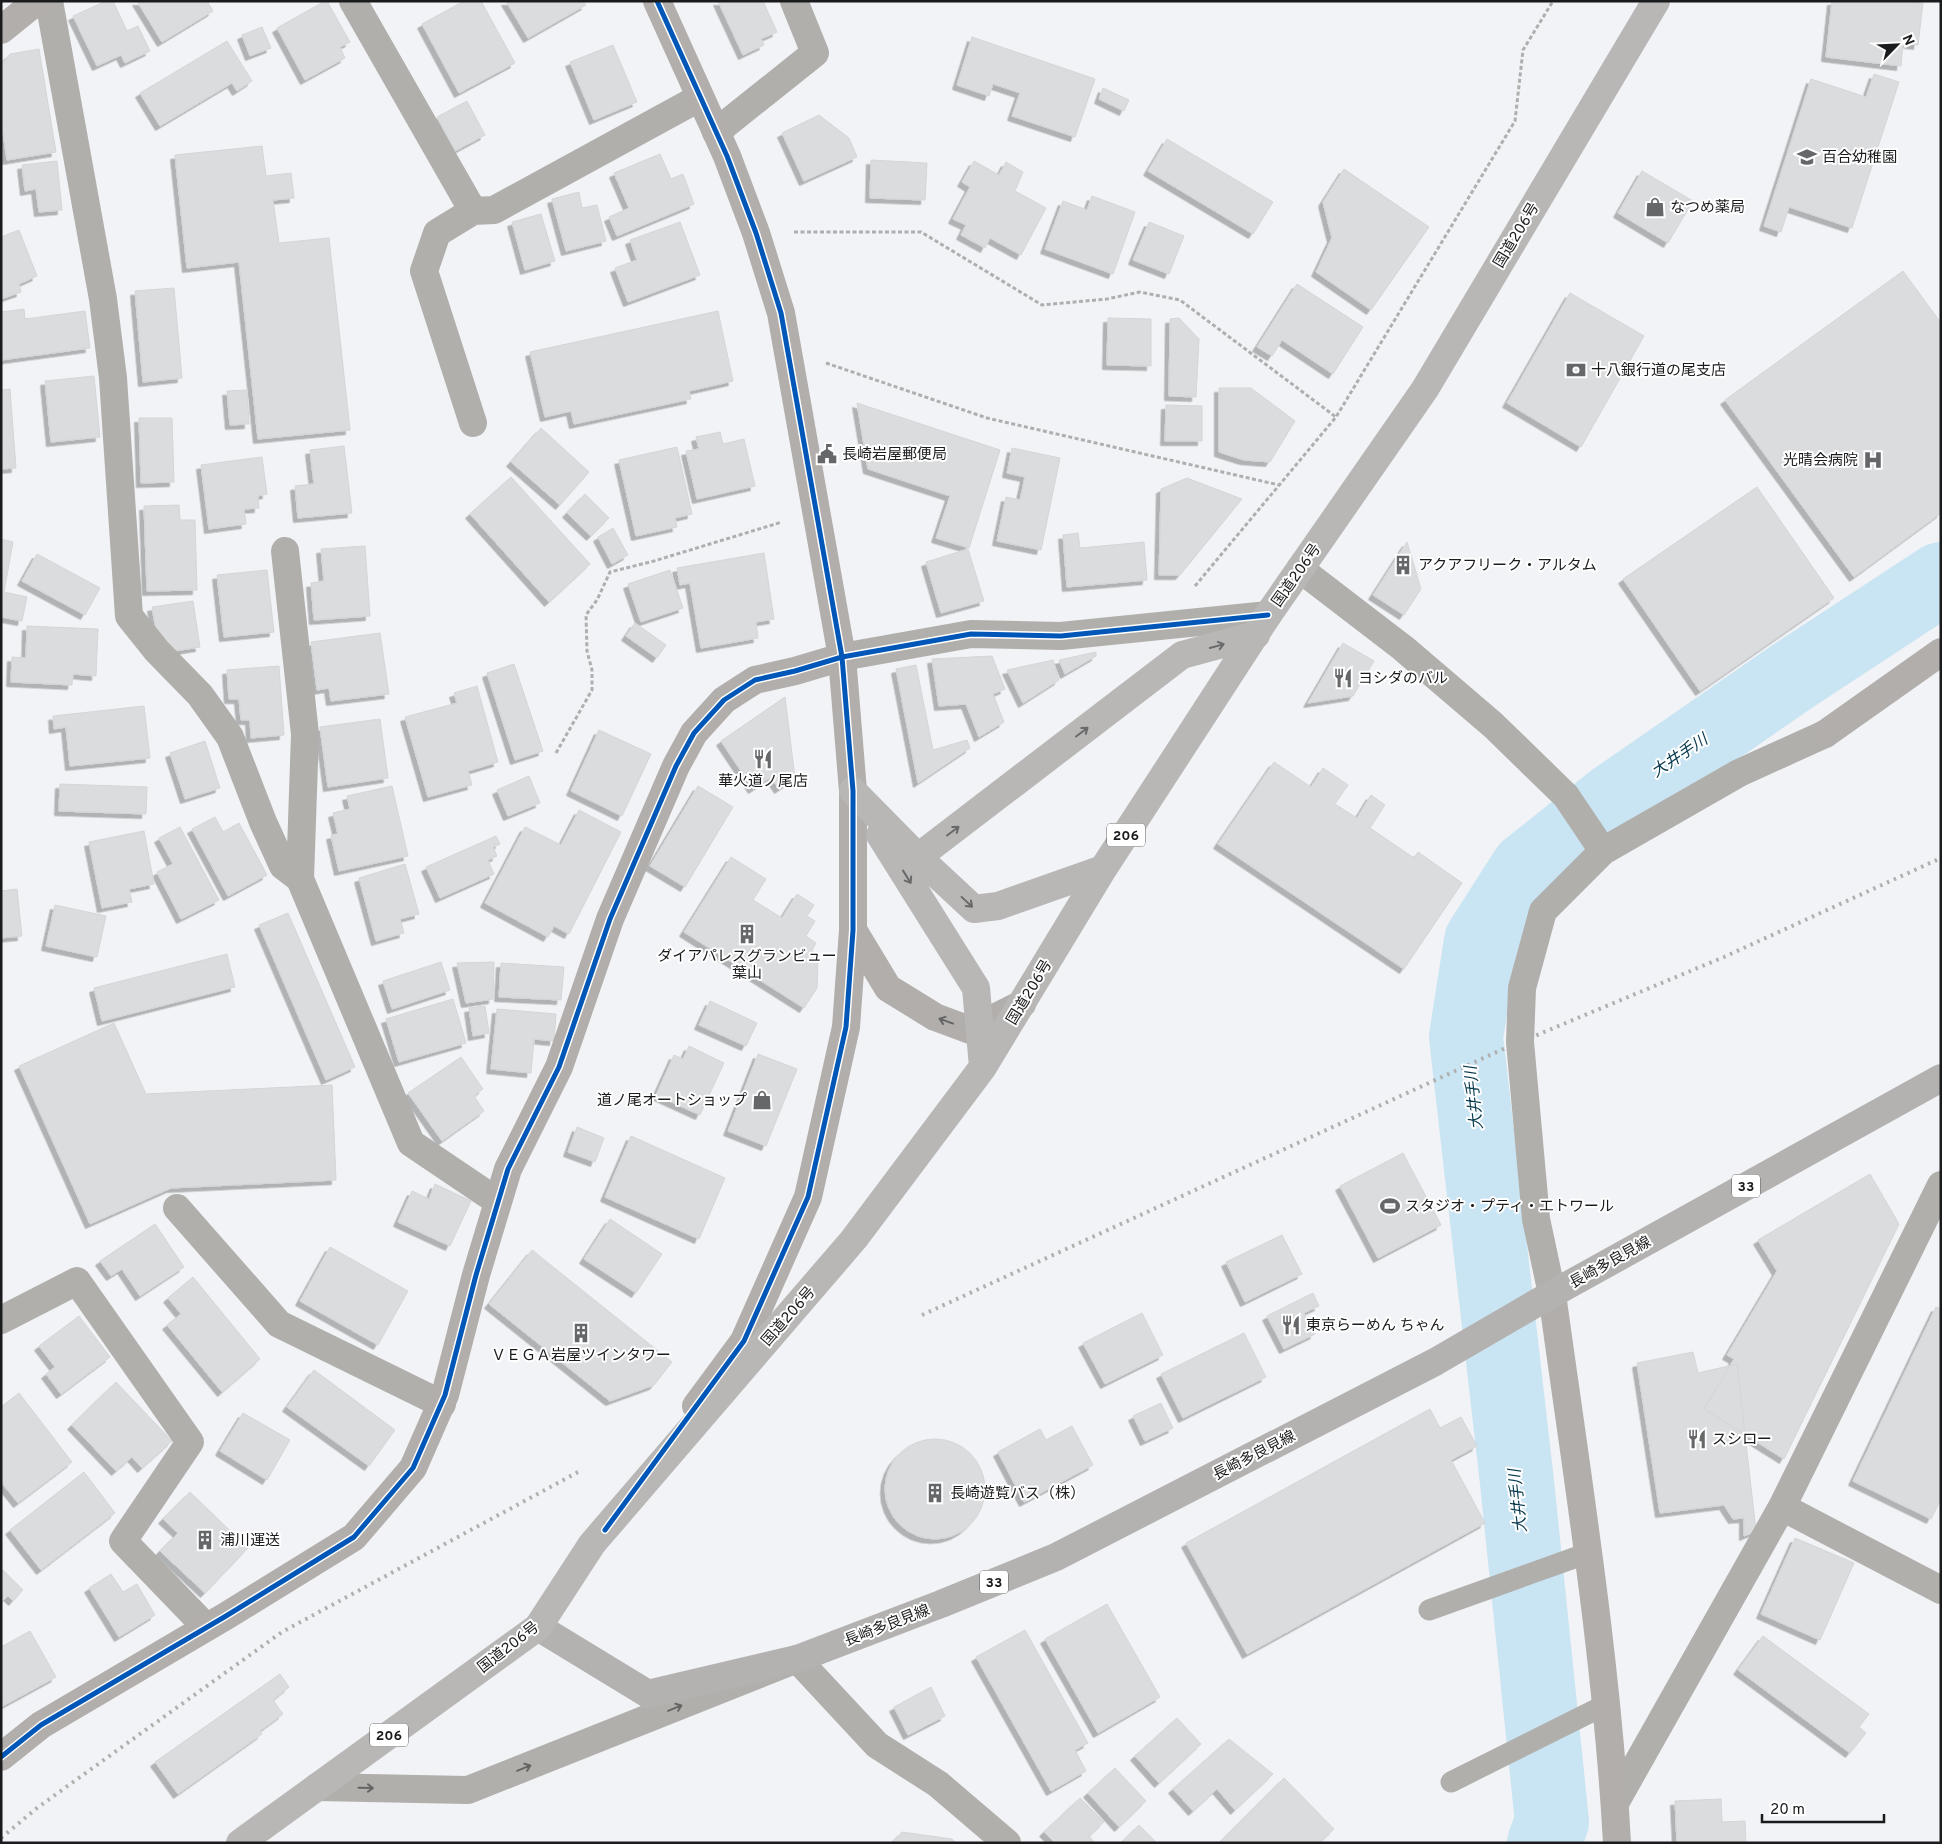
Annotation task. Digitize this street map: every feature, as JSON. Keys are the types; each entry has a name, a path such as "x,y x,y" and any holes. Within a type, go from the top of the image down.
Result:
{"highway":[{"name":"国道206号","path":"240,1843 538,1626 592,1544 854,1239 983,1067 1103,869 1262,625 1425,389 1656,1"},
{"path":"918,857 1182,655 1262,625"},
{"path":"853,791 918,857 974,909 998,906 1103,869"},
{"path":"853,791 976,988 983,1067"}],"main road":[{"name":"長崎多良見線","path":"538,1626 648,1694 797,1659 942,1604 1056,1557 1435,1362 1552,1294 1941,1078"}],"street":[{"path":"1,30 37,1"},
{"path":"49,1 103,299 112,368 129,616 157,651 200,696 230,736 263,822 283,866 300,879"},
{"path":"353,1 473,211"},
{"path":"606,1530 744,1341 808,1197 846,1027 854,930 853,791 842,657 781,313 756,233 716,132 699,98 657,1"},
{"path":"716,132 815,54 794,1"},
{"path":"472,422 424,271 437,232 473,211 494,210 699,98"},
{"path":"284,551 305,734 300,879 412,1143 497,1201"},
{"path":"1300,569 1403,648 1494,725 1566,796 1599,846"},
{"path":"1,1757 41,1725 354,1537 413,1468 442,1404 476,1275 508,1169 559,1067 610,919 676,766 694,733 724,700 755,680 795,671 842,657 971,634 1061,636 1162,626 1262,625"},
{"path":"1617,1843 1615,1803 1596,1611 1586,1553 1552,1294 1536,1219 1520,1042 1522,988 1543,911 1599,846 1739,773 1825,734 1941,652"},
{"path":"854,930 888,988 935,1017 970,1030 1022,1004"},
{"path":"1615,1803 1782,1507 1941,1185"},
{"path":"177,1208 279,1324 442,1404"},
{"path":"1,1320 77,1281 190,1442 124,1541 206,1627"},
{"path":"1782,1507 1941,1590"},
{"path":"317,1787 468,1790 797,1659 877,1745 938,1784 1007,1843"}],"lane":[{"path":"1429,1610 1586,1553"},
{"path":"1451,1782 1604,1706"}],"path":[{"path":"1162,626 1336,418 1515,121 1523,50 1553,1"},
{"path":"756,233 921,232 1042,305 1107,299 1140,292 1180,300 1336,418"},
{"path":"788,350 987,418 1279,485"},
{"path":"556,753 592,690 592,670 587,651 586,615 610,572 654,561 816,511"}],"building":[{"path":"106,1 113,1 127,31 138,26 150,51 125,63 121,55 97,66 73,16"},
{"path":"137,1 207,1 213,11 162,42"},
{"path":"327,1 350,42 340,47 345,58 305,80 277,28"},
{"path":"464,1 481,1 515,63 459,93 422,24"},
{"path":"506,1 583,1 586,5 528,38"},
{"path":"718,1 763,1 777,32 761,39 764,45 743,55"},
{"path":"1832,1 1909,1 1923,3 1918,45 1903,43 1901,66 1826,57"},
{"path":"262,27 271,48 250,56 242,35"},
{"path":"972,37 1095,79 1075,137 1012,116 1020,93 993,84 989,96 957,85"},
{"path":"227,41 252,81 237,91 232,83 160,126 140,93"},
{"path":"613,45 637,102 594,120 570,62"},
{"path":"39,49 56,152 7,160 1,120 1,65 10,54"},
{"path":"1874,74 1899,82 1852,228 1789,207 1781,232 1764,226 1811,79 1866,97"},
{"path":"1103,88 1129,100 1124,111 1099,99"},
{"path":"467,101 485,135 455,151 437,117"},
{"path":"819,115 849,138 857,157 804,181 782,133"},
{"path":"1167,139 1273,202 1253,234 1148,171"},
{"path":"262,146 266,176 291,173 294,198 273,200 279,243 329,238 350,430 258,439 239,262 187,268 175,155"},
{"path":"660,154 671,179 683,174 694,204 617,236 609,217 629,208 614,173"},
{"path":"871,160 927,163 925,200 870,198"},
{"path":"57,161 62,210 39,212 36,189 25,191 22,165"},
{"path":"974,161 999,175 1006,162 1023,172 1015,191 1046,208 1021,255 990,238 985,248 961,235 966,225 953,219 970,187 962,182"},
{"path":"1344,169 1429,227 1371,310 1316,272 1332,238 1323,202"},
{"name":"なつめ薬局","path":"1642,171 1693,201 1668,243 1618,213"},
{"path":"579,192 582,208 597,205 606,241 566,251 552,199"},
{"path":"1092,196 1135,212 1113,274 1045,249 1063,201 1087,210"},
{"path":"541,214 555,261 525,270 512,222"},
{"path":"680,222 700,275 628,302 615,268 637,260 630,240"},
{"path":"1149,222 1184,236 1169,274 1133,260"},
{"path":"19,230 37,276 19,284 21,292 1,299 1,237"},
{"name":"光晴会病院","path":"1903,271 1941,323 1941,513 1854,577 1725,400"},
{"path":"1297,284 1363,327 1333,374 1282,340 1272,356 1257,347"},
{"path":"174,288 182,378 143,382 135,291"},
{"name":"十八銀行道の尾支店","path":"1570,293 1644,336 1581,447 1507,403"},
{"path":"24,309 25,319 85,311 90,348 1,360 1,312"},
{"path":"718,311 733,381 689,391 691,399 574,424 571,411 545,417 530,352"},
{"path":"1108,318 1151,319 1151,366 1107,365"},
{"path":"1179,318 1199,339 1196,397 1169,396 1170,319"},
{"path":"94,376 100,437 51,442 45,381"},
{"path":"1219,388 1251,388 1295,421 1270,462 1244,460 1219,452"},
{"path":"10,389 16,468 1,469 1,390"},
{"path":"247,390 249,424 230,425 227,391"},
{"path":"857,403 1000,450 969,548 936,538 950,496 868,469"},
{"path":"1166,405 1202,406 1202,441 1165,441"},
{"path":"139,418 172,418 174,482 141,483"},
{"path":"541,428 589,472 560,505 511,462"},
{"path":"720,432 723,444 744,439 755,486 697,499 686,451 699,449 696,437"},
{"path":"344,446 352,513 298,518 295,486 314,484 310,450"},
{"path":"677,447 692,514 675,518 677,527 636,536 619,460"},
{"path":"1012,448 1060,458 1041,550 997,541 1006,497 1020,500 1025,477 1007,473"},
{"path":"262,457 267,494 258,496 259,508 244,509 246,524 209,529 201,465"},
{"path":"511,477 590,564 549,602 470,514"},
{"path":"1187,478 1242,499 1180,575 1159,575 1161,489"},
{"name":"光晴会病院","path":"1757,487 1834,598 1700,691 1623,579"},
{"path":"585,494 609,518 591,536 567,513"},
{"path":"179,505 180,520 195,520 197,590 147,591 144,506"},
{"path":"613,528 628,555 612,564 598,537"},
{"path":"1078,533 1080,548 1144,542 1147,580 1067,587 1063,535"},
{"path":"1,539 13,542 4,592 27,597 22,621 1,617"},
{"name":"アクアフリーク・アルタム","path":"1407,542 1421,589 1404,615 1373,595"},
{"path":"365,546 370,616 314,620 311,583 324,581 321,549"},
{"path":"968,549 984,601 941,613 926,562"},
{"path":"764,553 774,619 756,622 758,638 701,648 690,583 680,585 677,568"},
{"path":"37,554 100,588 85,615 22,581"},
{"path":"267,570 274,632 224,637 217,575"},
{"path":"670,570 683,608 641,622 628,584"},
{"path":"193,601 200,647 175,651 156,630 152,607"},
{"path":"635,623 666,645 657,658 626,636"},
{"path":"27,626 98,629 96,676 73,674 72,685 11,682 12,657 26,658"},
{"path":"380,633 389,694 331,701 329,688 317,690 311,642"},
{"name":"ヨシダのバル","path":"1343,643 1374,661 1353,696 1308,703"},
{"path":"1096,652 1096,656 1065,674 1059,660"},
{"path":"992,656 1005,689 993,694 1004,722 979,737 966,704 939,706 932,659"},
{"path":"1053,660 1059,680 1023,703 1007,670"},
{"path":"514,664 543,751 515,760 487,673"},
{"path":"916,665 933,750 967,740 970,748 918,783 896,669"},
{"path":"279,666 284,735 251,738 250,720 241,720 239,699 229,699 227,670"},
{"path":"477,686 498,762 468,771 472,785 428,797 405,717 457,703 454,693"},
{"name":"華火道ノ尾店","path":"785,697 795,778 779,789 771,777 753,789 721,741"},
{"path":"144,706 150,758 70,766 66,727 54,729 53,716"},
{"path":"380,719 388,778 328,787 320,727"},
{"path":"599,730 651,754 622,816 571,791"},
{"path":"205,741 220,788 185,799 170,753"},
{"path":"1274,762 1311,787 1323,768 1348,785 1335,804 1357,818 1371,795 1385,805 1370,828 1414,858 1418,852 1462,883 1404,969 1218,844"},
{"path":"529,776 540,803 508,816 497,790"},
{"path":"60,784 147,787 146,814 59,811"},
{"path":"392,786 408,856 339,871 331,835 338,834 333,813 350,809 347,796"},
{"path":"698,786 733,807 685,887 650,866"},
{"path":"579,810 621,832 569,934 554,926 548,937 485,903 525,827 561,845"},
{"path":"215,817 223,832 239,823 267,875 228,896 192,829"},
{"path":"180,827 219,900 181,919 157,872 173,864 159,838"},
{"path":"144,831 154,884 129,889 132,902 102,908 89,842"},
{"path":"496,836 500,844 493,847 497,856 488,860 494,874 440,898 426,867"},
{"name":"ダイアパレスグランビュー 葉山","path":"731,857 766,879 753,900 782,918 797,894 814,905 807,916 815,921 806,936 816,943 812,950 818,957 817,988 804,1008 684,932"},
{"path":"405,864 419,914 400,919 404,933 376,941 359,878"},
{"path":"17,889 22,936 1,938 1,891"},
{"path":"55,905 106,916 97,957 46,946"},
{"path":"288,913 355,1067 326,1080 259,925"},
{"path":"227,954 235,987 102,1021 94,988"},
{"path":"441,962 450,990 392,1009 383,981"},
{"path":"494,962 493,999 466,1003 457,963"},
{"path":"501,963 564,967 561,1000 499,997"},
{"path":"453,999 466,1043 399,1062 386,1019"},
{"path":"710,1001 757,1023 746,1046 699,1025"},
{"path":"485,1006 489,1033 473,1036 469,1008"},
{"path":"497,1009 556,1014 554,1041 534,1039 531,1073 491,1069"},
{"path":"114,1023 146,1094 332,1085 336,1180 171,1188 90,1224 19,1066"},
{"path":"689,1046 724,1063 700,1115 656,1095 674,1055 683,1059"},
{"name":"道ノ尾オートショップ","path":"758,1054 797,1069 766,1146 728,1131"},
{"path":"461,1057 483,1089 474,1096 484,1111 442,1141 408,1093"},
{"path":"577,1127 604,1138 595,1162 568,1152"},
{"path":"631,1136 725,1178 699,1239 605,1197"},
{"name":"スタジオ・プティ・エトワール","path":"1403,1153 1441,1225 1378,1258 1340,1186"},
{"path":"1870,1174 1899,1224 1784,1459 1704,1409 1734,1359 1727,1355 1777,1271 1758,1240"},
{"path":"435,1184 471,1201 450,1246 398,1222 412,1191 429,1199"},
{"path":"610,1219 662,1254 636,1293 584,1259"},
{"path":"155,1224 184,1267 140,1296 122,1269 111,1276 100,1261"},
{"path":"1282,1235 1302,1274 1245,1302 1226,1262"},
{"path":"330,1247 408,1291 378,1345 300,1301"},
{"name":"ＶＥＧＡ岩屋ツインタワー","path":"532,1250 672,1362 654,1385 610,1401 489,1304"},
{"path":"193,1277 260,1359 222,1392 167,1325 181,1314 168,1298"},
{"name":"東京らーめん ちゃん","path":"1313,1293 1319,1306 1304,1313 1315,1334 1284,1349 1267,1316"},
{"path":"1936,1307 1941,1309 1941,1499 1931,1519 1853,1481"},
{"path":"1142,1313 1163,1355 1105,1384 1083,1343"},
{"path":"79,1316 110,1357 61,1394 46,1374 55,1367 39,1346"},
{"path":"1244,1333 1266,1377 1183,1418 1161,1374"},
{"name":"スシロー","path":"1693,1352 1698,1373 1737,1364 1756,1531 1744,1536 1744,1518 1733,1519 1724,1505 1660,1513 1637,1363"},
{"path":"314,1370 395,1430 369,1466 287,1407"},
{"path":"116,1382 172,1441 142,1468 132,1457 116,1471 72,1425"},
{"path":"19,1393 72,1462 18,1503 1,1482 1,1407"},
{"path":"1161,1403 1173,1428 1145,1441 1133,1416"},
{"path":"1430,1409 1440,1428 1461,1417 1477,1446 1451,1460 1485,1523 1247,1654 1186,1543"},
{"path":"243,1413 290,1440 267,1480 220,1451"},
{"path":"1072,1426 1093,1465 1024,1502 998,1452 1040,1429 1046,1440"},
{"name":"長崎遊覧バス（株）","path":"935,1439 954,1443 970,1454 981,1470 985,1489 981,1508 970,1524 954,1535 935,1539 916,1535 900,1524 889,1508 885,1489 889,1470 900,1454 916,1443"},
{"path":"84,1472 115,1513 41,1570 10,1530"},
{"name":"浦川運送","path":"190,1492 248,1548 205,1593 160,1551 178,1533 163,1519"},
{"path":"1795,1538 1854,1563 1820,1640 1761,1614"},
{"path":"1,1568 23,1590 13,1601 8,1596 1,1603"},
{"path":"111,1574 123,1592 137,1584 155,1615 119,1637 89,1588"},
{"path":"1107,1604 1160,1697 1098,1733 1045,1639"},
{"path":"1025,1630 1088,1743 1075,1750 1086,1771 1051,1791 976,1657"},
{"path":"30,1631 56,1677 1,1707 1,1647"},
{"path":"1763,1636 1869,1714 1859,1727 1866,1733 1850,1753 1738,1670"},
{"path":"280,1674 289,1687 273,1700 283,1714 260,1731 262,1734 178,1794 155,1762"},
{"path":"931,1687 945,1716 908,1735 894,1707"},
{"path":"1177,1718 1201,1744 1159,1783 1135,1756"},
{"path":"1229,1739 1273,1774 1235,1810 1217,1789 1193,1811 1173,1789"},
{"path":"1115,1768 1146,1801 1119,1827 1088,1793"},
{"path":"1284,1778 1334,1829 1319,1843 1219,1843"},
{"path":"1080,1798 1104,1822 1089,1836 1095,1843 1055,1843 1044,1832"},
{"path":"1721,1799 1722,1822 1745,1821 1746,1843 1677,1843 1675,1801"},
{"path":"1139,1825 1157,1843 1121,1843"},
{"path":"902,1832 952,1839 956,1843 892,1843"}],"waterway":[{"name":"大井手川","path":"1544,1843 1552,1822 1517,1482 1466,1037 1481,941 1527,869 1615,799 1793,676 1941,579"}],"railway":[{"path":"922,1315 1501,1050 1724,957 1941,858"},
{"path":"1,1838 37,1808 282,1632 580,1471"}],"cycle path":[{"path":"605,1530 744,1341 808,1197 846,1027 853,930 853,791 842,657 781,313 756,233 727,156 657,1"},
{"path":"1,1757 41,1725 226,1616 354,1537 413,1468 445,1395 476,1275 508,1169 559,1067 610,919 676,766 694,733 724,700 755,680 795,671 842,657 971,634 1061,636 1268,615"}],"place":[{"name":"百合幼稚園","path":"1807,157"},
{"name":"なつめ薬局","path":"1655,207"},
{"name":"十八銀行道の尾支店","path":"1576,370"},
{"name":"長崎岩屋郵便局","path":"827,454"},
{"name":"光晴会病院","path":"1873,460"},
{"name":"アクアフリーク・アルタム","path":"1403,565"},
{"name":"ヨシダのバル","path":"1343,678"},
{"name":"華火道ノ尾店","path":"763,759"},
{"name":"ダイアパレスグランビュー 葉山","path":"747,934"},
{"name":"道ノ尾オートショップ","path":"762,1100"},
{"name":"スタジオ・プティ・エトワール","path":"1390,1206"},
{"name":"東京らーめん ちゃん","path":"1291,1325"},
{"name":"ＶＥＧＡ岩屋ツインタワー","path":"581,1333"},
{"name":"スシロー","path":"1697,1439"},
{"name":"長崎遊覧バス（株）","path":"935,1493"},
{"name":"浦川運送","path":"205,1540"}]}
